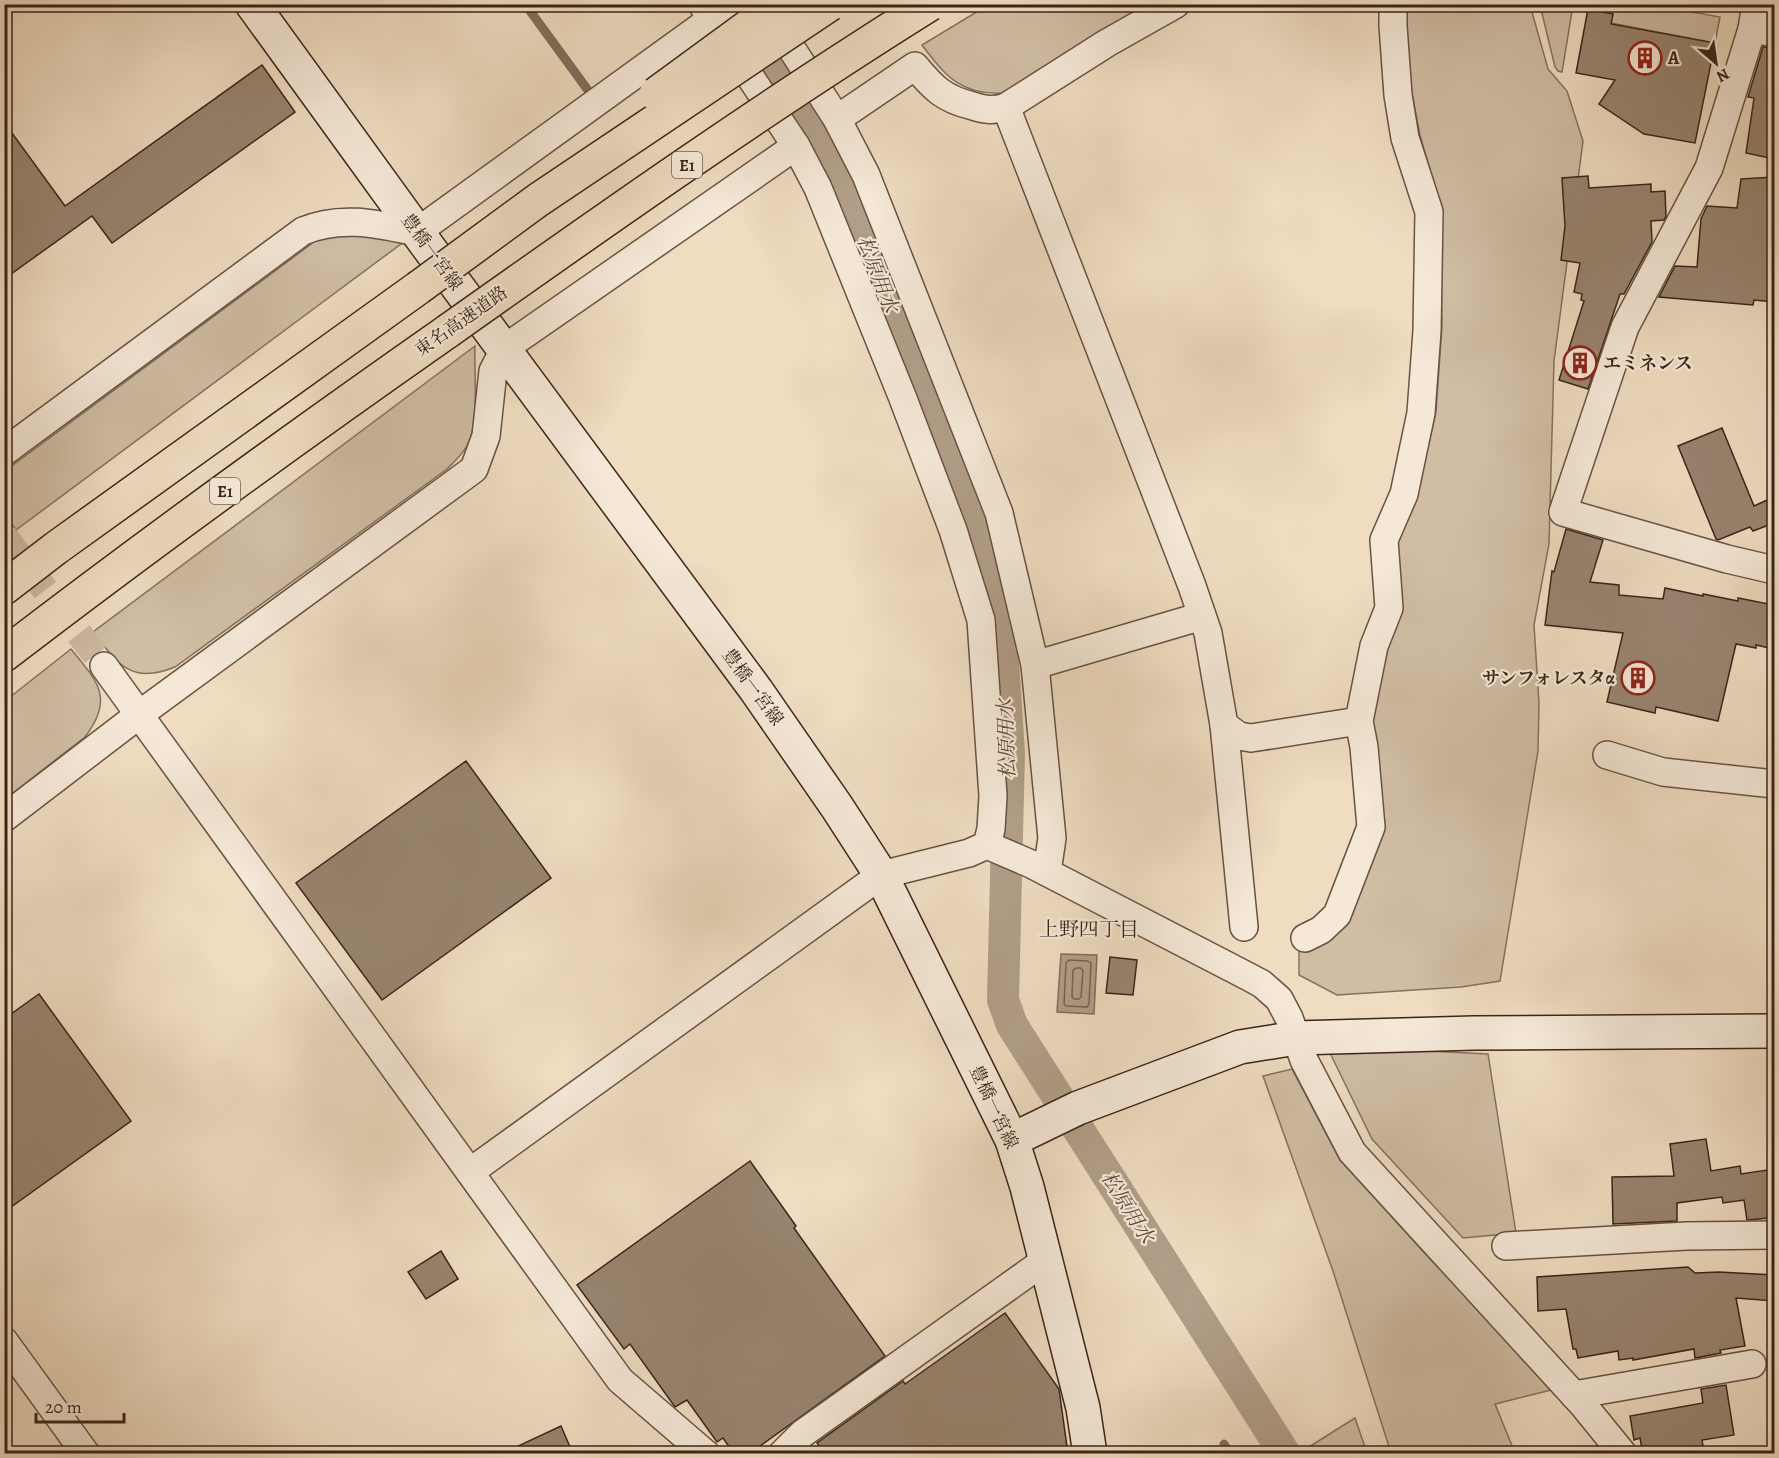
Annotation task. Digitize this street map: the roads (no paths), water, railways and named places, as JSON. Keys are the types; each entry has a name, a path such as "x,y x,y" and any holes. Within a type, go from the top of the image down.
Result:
{"highway":[{"path":"418,288 525,191 779,4"},
{"path":"4,588 538,200 830,4"},
{"name":"東名高速道路","path":"4,655 168,532 623,207 866,44 930,4"}],"main road":[{"name":"豊橋一宮線","path":"252,4 417,232 756,690 881,875 1012,1140 1027,1187 1083,1408 1089,1454"},
{"path":"1012,1140 1065,1115 1240,1047 1296,1038 1474,1033 1774,1031"}],"street":[{"path":"763,4 837,119 866,175 999,513 1035,665 1052,838 1039,868"},
{"path":"837,119 915,66 932,86 953,101 984,109 997,110 1006,107 1107,43 1176,4"},
{"path":"1305,938 1321,930 1337,915 1371,827 1364,747 1359,721 1374,646 1389,608 1384,540 1404,494 1420,413 1427,331 1429,213 1405,138 1400,106 1393,4"},
{"path":"4,452 303,231 319,224 337,221 375,223 417,232 714,9 796,146 818,188 902,396 952,530 981,620 993,796 991,830 996,848"},
{"path":"1761,22 1709,168 1625,327 1563,512 1727,559 1774,570"},
{"path":"1006,107 1192,586 1208,633 1224,725 1244,927"},
{"path":"4,818 140,714 474,469 486,436 493,371 505,348 796,146"},
{"path":"1035,665 1202,615"},
{"path":"104,666 620,1380 706,1454"},
{"path":"1224,725 1239,736 1251,738 1359,721"},
{"path":"1607,755 1663,772 1774,784"},
{"path":"470,1172 881,875 996,848 1262,984 1279,999 1289,1018 1304,1059 1352,1152 1574,1395 1623,1454"},
{"path":"1506,1246 1686,1236 1774,1235"},
{"path":"782,1454 802,1434 1046,1260"},
{"path":"4,1341 86,1454"},
{"path":"1574,1395 1752,1364"}],"water":[{"path":"1061,954 1097,955 1094,1014 1057,1012"}],"waterway":[{"path":"525,4 590,93"},
{"name":"松原用水","path":"745,29 803,112 846,190 987,566 1001,631 1009,753 1003,1000 1012,1025 1285,1454"},
{"path":"1224,1444 1230,1454"}],"tunnel":[{"path":"4,536 104,666"}],"place":[{"name":"A","path":"1645,58"},
{"name":"エミネンス","path":"1580,363"},
{"name":"サンフォレスタα","path":"1638,678"}],"district":[{"name":"上野四丁目","path":"1089,929"}]}
